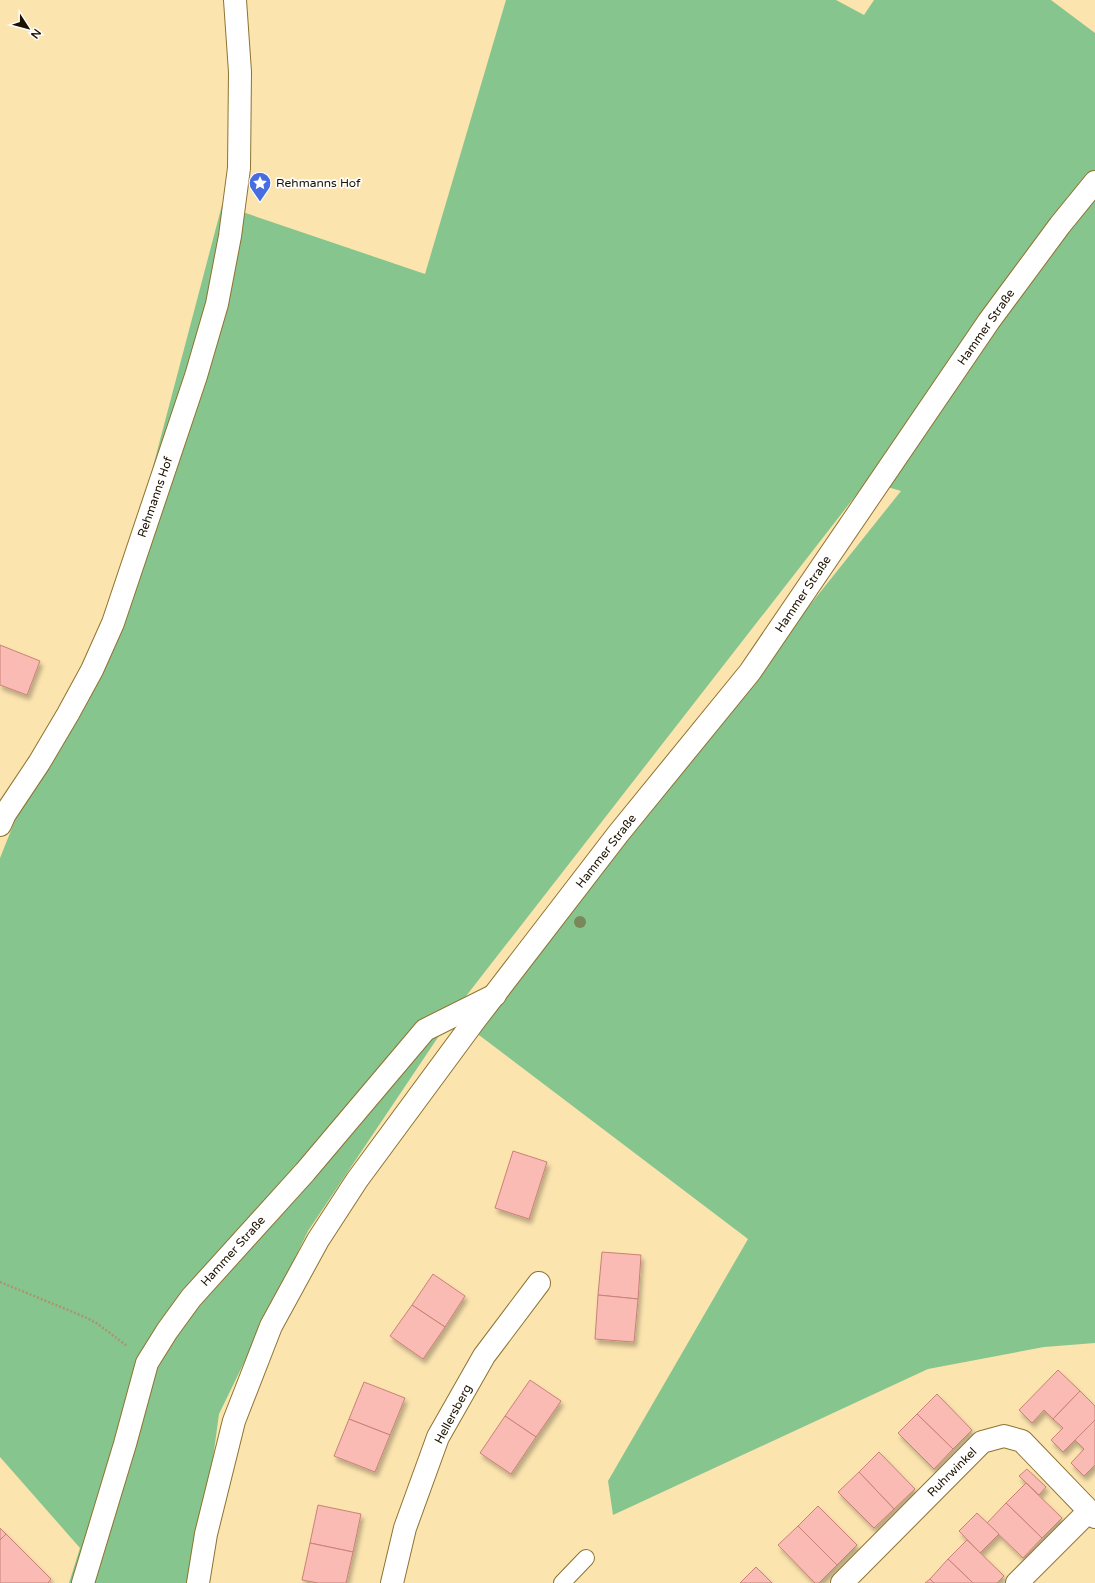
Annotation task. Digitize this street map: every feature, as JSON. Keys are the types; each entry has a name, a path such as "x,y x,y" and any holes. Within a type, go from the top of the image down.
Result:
{"street":[{"name":"Rehmanns Hof","path":"0,825 5,814 39,763 68,714 92,670 110,630 198,369 217,304 230,236 239,168 240,72 235,0"},
{"name":"Hammer Straße","path":"198,1583 206,1534 234,1421 271,1326 318,1240 357,1180 495,995 618,834 750,672 989,321 1060,225 1095,182"},
{"name":"Hammer Straße","path":"83,1583 125,1444 147,1363 167,1331 191,1298 305,1172 425,1030 495,995"},
{"name":"Hellersberg","path":"392,1583 405,1528 438,1437 484,1356 539,1284"},
{"name":"Ruhrwinkel","path":"842,1583 982,1442 1004,1436 1022,1441 1092,1514 1017,1583"}],"lane":[{"path":"562,1583 586,1558"}],"path":[{"path":"0,1282 85,1317 103,1328 147,1363"}],"green space":[{"path":"506,0 836,0 864,15 874,0 1051,0 1095,33 1095,1343 1044,1347 928,1369 613,1515 608,1481 748,1239 471,1029 901,491 867,481 463,1000 308,1231 219,1414 196,1583 69,1583 80,1548 0,1457 0,858 18,813 116,607 222,205 425,274"}],"building":[{"path":"0,645 40,661 27,695 0,685"},
{"path":"513,1151 547,1162 529,1219 495,1208"},
{"path":"602,1252 641,1255 638,1299 598,1295"},
{"path":"433,1274 465,1296 445,1327 412,1305"},
{"path":"598,1295 638,1299 634,1342 595,1339"},
{"path":"412,1305 445,1327 423,1359 390,1336"},
{"path":"1058,1370 1080,1391 1053,1419 1044,1410 1032,1423 1019,1410"},
{"path":"530,1380 561,1401 536,1437 505,1416"},
{"path":"364,1382 405,1398 390,1435 349,1419"},
{"path":"1080,1391 1095,1406 1095,1420 1063,1452 1051,1440 1063,1428 1053,1419"},
{"path":"937,1394 972,1430 953,1449 917,1414"},
{"path":"917,1414 953,1449 934,1469 898,1433"},
{"path":"505,1416 536,1437 511,1474 480,1453"},
{"path":"349,1419 390,1435 375,1472 334,1456"},
{"path":"1095,1420 1095,1465 1084,1476 1071,1463 1084,1449 1075,1440"},
{"path":"879,1452 915,1489 894,1509 859,1472"},
{"path":"1027,1469 1046,1487 1039,1495 1019,1476"},
{"path":"859,1472 894,1509 874,1528 838,1492"},
{"path":"1026,1483 1062,1518 1042,1538 1006,1503"},
{"path":"1006,1503 1042,1538 1023,1558 987,1523"},
{"path":"318,1505 361,1514 353,1552 310,1543"},
{"path":"818,1506 857,1545 837,1565 798,1526"},
{"path":"977,1513 999,1534 980,1553 959,1531"},
{"path":"798,1526 837,1565 819,1583 815,1583 778,1545"},
{"path":"0,1528 6,1534 0,1540"},
{"path":"6,1534 51,1579 48,1583 0,1583 0,1540"},
{"path":"967,1540 1004,1576 997,1583 973,1583 948,1559"},
{"path":"310,1543 353,1552 346,1583 318,1583 302,1580"},
{"path":"948,1559 973,1583 934,1583 930,1579"},
{"path":"756,1567 772,1583 740,1583"},
{"path":"930,1579 934,1583 925,1583"}],"place":[{"name":"Rehmanns Hof","path":"260,202"}]}
